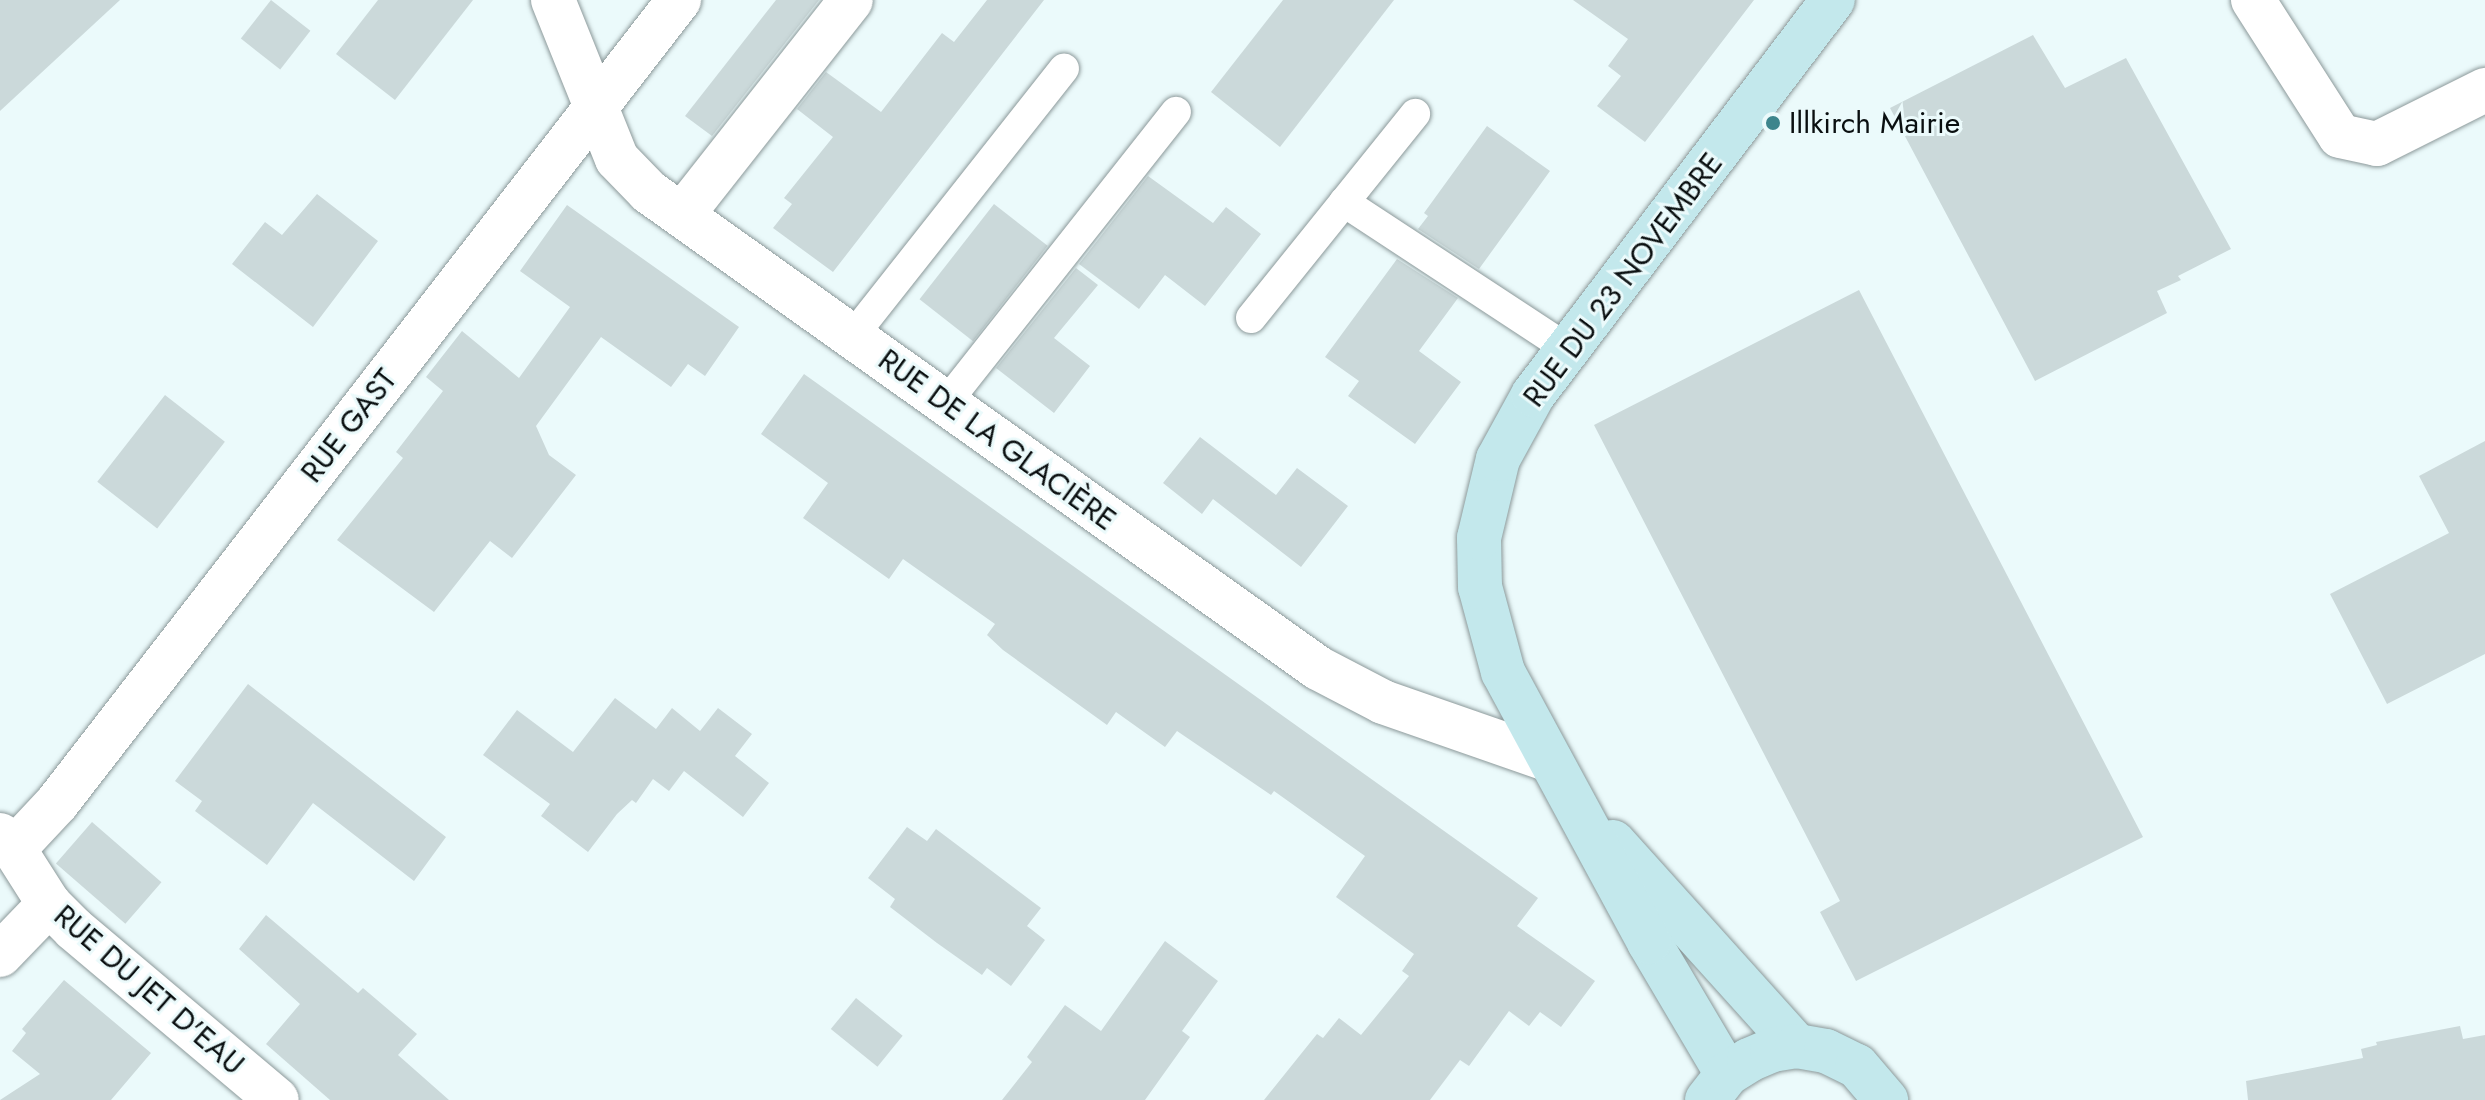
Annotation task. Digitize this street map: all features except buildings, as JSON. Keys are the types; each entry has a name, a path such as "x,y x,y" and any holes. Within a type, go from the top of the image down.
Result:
{"main road":[{"name":"RUE DU 23 NOVEMBRE","path":"1717,1087 1649,942 1578,806 1509,687 1492,640 1480,587 1479,538 1498,459 1533,395 1833,0"},
{"name":"RUE DU 23 NOVEMBRE","path":"1578,806 1797,1046"},
{"path":"1717,1087 1772,1050 1797,1046 1826,1051 1857,1066 1882,1091 1886,1100"}],"street":[{"name":"RUE DE LA GLACIÈRE","path":"553,0 617,159 649,192 1318,668 1383,702 1550,760"},
{"name":"RUE GAST","path":"7,842 57,803 679,0"},
{"path":"682,215 851,0"},
{"path":"2253,0 2340,136 2377,144 2485,90"},
{"name":"RUE DU JET D'EAU","path":"7,842 49,904 74,929 277,1100"},
{"path":"0,955 49,904"}],"lane":[{"path":"852,337 1064,69"},
{"path":"946,403 1176,112"},
{"path":"1251,318 1415,114"},
{"path":"1344,202 1566,348"}],"place":[{"name":"Illkirch Mairie","path":"1773,123"}]}
